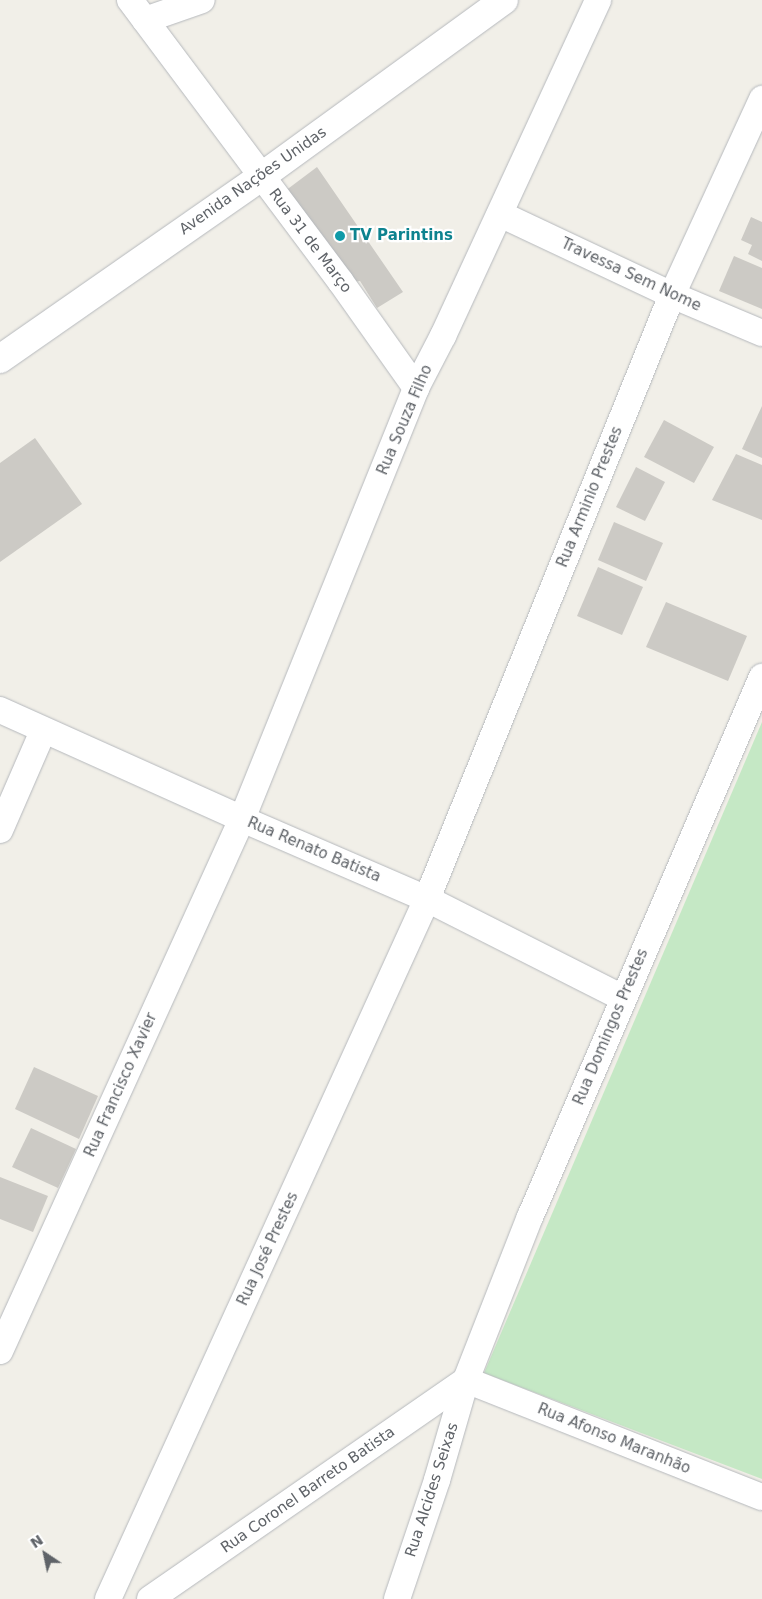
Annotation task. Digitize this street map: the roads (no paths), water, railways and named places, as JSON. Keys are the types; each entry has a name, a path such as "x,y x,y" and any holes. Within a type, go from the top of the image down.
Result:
{"street":[{"path":"138,10 202,0"},
{"name":"Avenida Nações Unidas","path":"0,359 262,176 504,0"},
{"name":"Rua Souza Filho","path":"242,820 416,388 443,336 598,0"},
{"name":"Rua 31 de Março","path":"138,10 262,176 416,388"},
{"name":"Rua Arminio Prestes","path":"427,899 672,295 762,99"},
{"name":"Travessa Sem Nome","path":"500,214 672,295 762,333"},
{"name":"Rua Domingos Prestes","path":"466,1380 530,1217 762,677"},
{"name":"Rua Renato Batista","path":"0,710 242,820 427,899 623,998"},
{"path":"0,830 43,731"},
{"name":"Rua Francisco Xavier","path":"0,1351 242,820"},
{"name":"Rua José Prestes","path":"108,1599 427,899"},
{"name":"Rua Afonso Maranhão","path":"466,1380 762,1497"},
{"name":"Rua Coronel Barreto Batista","path":"150,1599 466,1380"},
{"name":"Rua Alcides Seixas","path":"397,1599 437,1480 466,1380"}],"place":[{"name":"TV Parintins","path":"340,236"}]}
